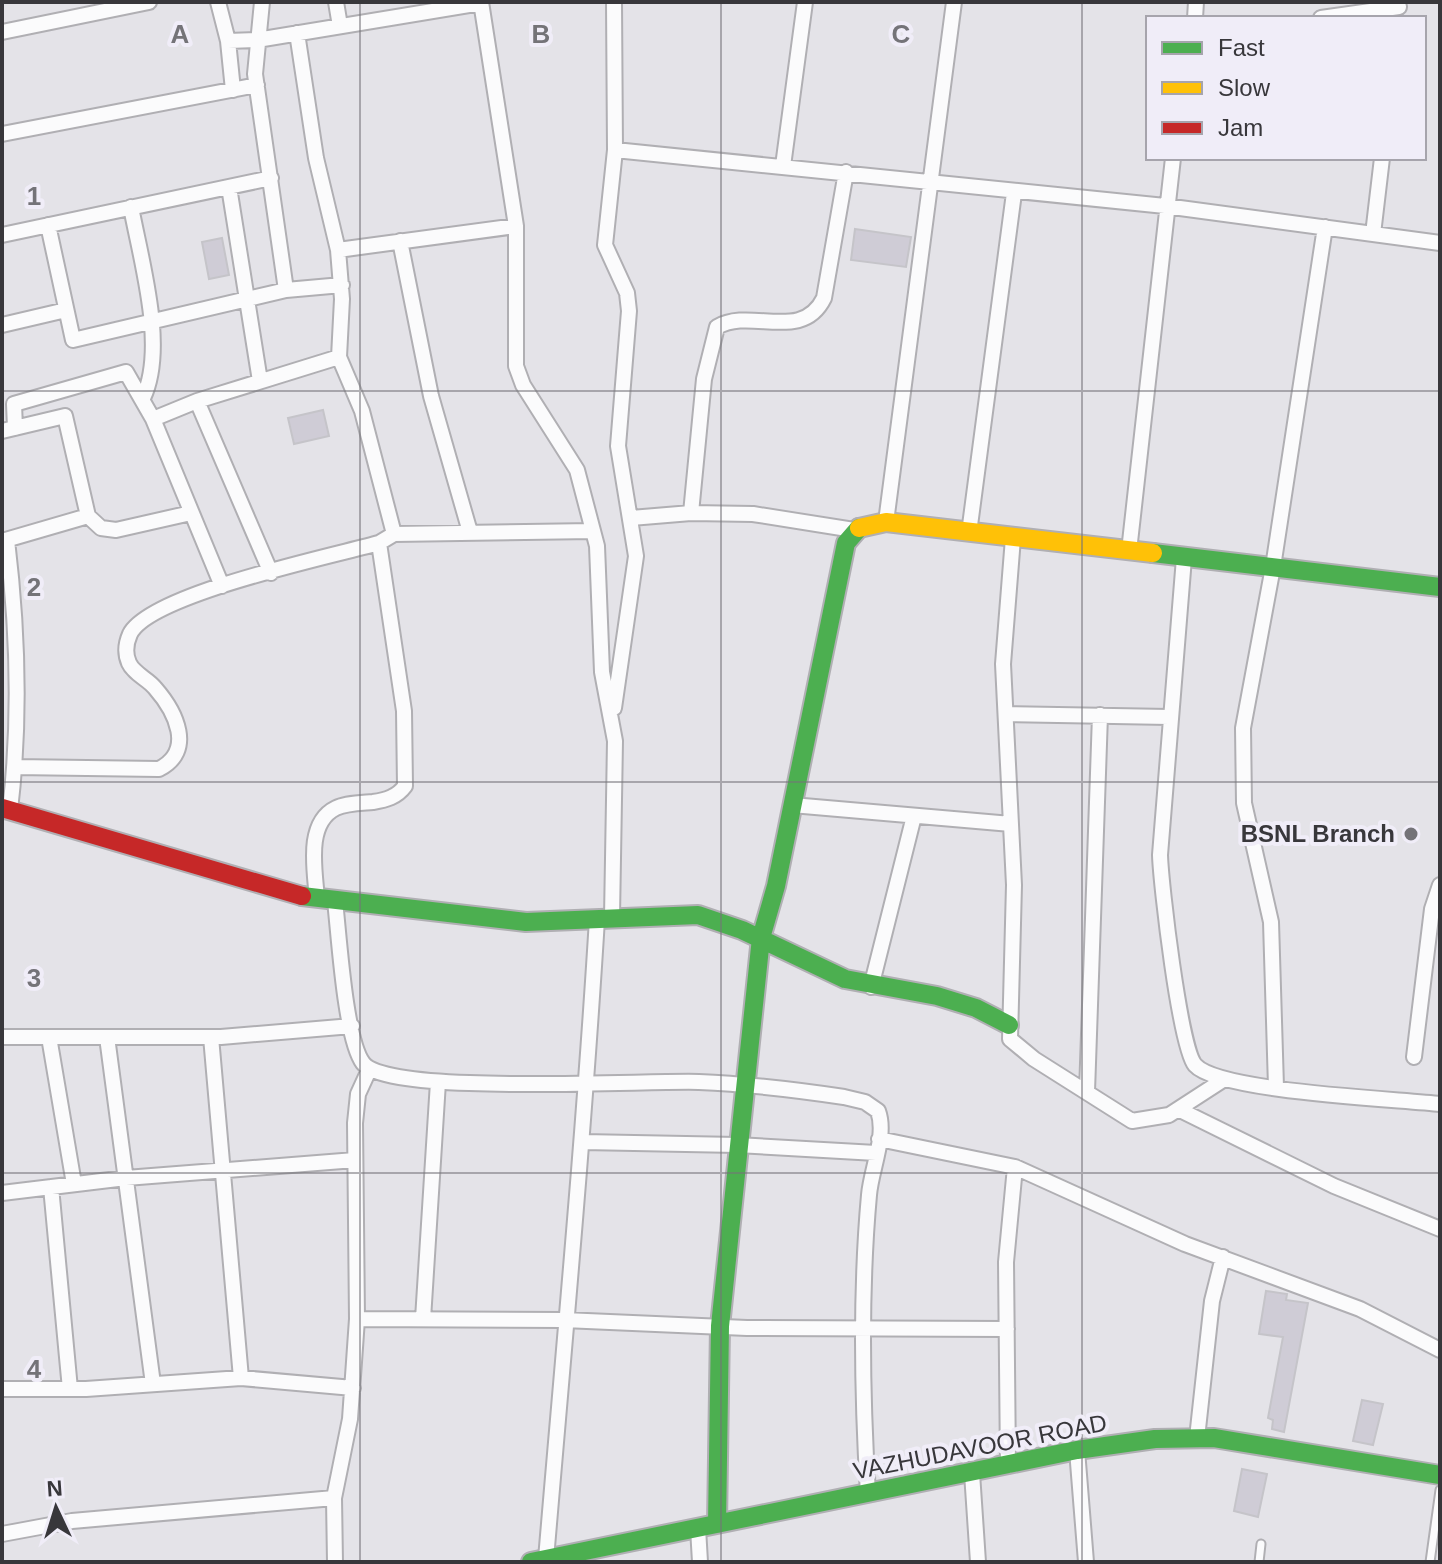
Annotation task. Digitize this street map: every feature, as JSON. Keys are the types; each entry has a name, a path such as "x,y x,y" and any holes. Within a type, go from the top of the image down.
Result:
{"street":[{"path":"2,32 149,2"},
{"path":"218,2 228,41 233,90"},
{"path":"262,2 257,40 257,85 286,290"},
{"path":"336,2 340,26"},
{"path":"538,1560 605,918 613,717 635,567 631,518 618,446 629,311 627,293 605,245 615,150 614,2"},
{"path":"783,166 805,2"},
{"path":"886,522 954,2"},
{"path":"228,41 257,40 481,3 516,226 516,366 523,385 577,470 593,531 602,672 613,717"},
{"path":"1338,16 1399,9"},
{"path":"297,33 316,158 338,250 342,285 339,357 362,411 394,534"},
{"path":"2,134 257,85"},
{"path":"615,150 1165,206 1440,243"},
{"path":"1129,551 1165,206 1173,160"},
{"path":"1373,234 1382,160"},
{"path":"691,513 704,379 717,327 738,319 800,321 818,310 824,298 846,172"},
{"path":"3,233 271,178"},
{"path":"229,187 260,381"},
{"path":"969,533 1014,193"},
{"path":"131,207 151,323 152,379 143,398"},
{"path":"48,225 73,340 286,290 342,285"},
{"path":"338,250 516,226"},
{"path":"1276,1087 1271,922 1248,830 1241,762 1243,728 1273,567 1325,227"},
{"path":"400,241 431,396 470,532"},
{"path":"2,325 66,310"},
{"path":"153,419 197,401 339,357"},
{"path":"191,513 116,530 101,528 88,516 65,416 8,429 14,404 126,372 153,419 222,586"},
{"path":"197,401 271,573"},
{"path":"631,518 691,513 753,514 854,530"},
{"path":"88,516 4,540 17,627 19,715 15,767 6,809 269,889 326,900 526,922 698,915 761,938 845,979 871,987 937,996 976,1008 1009,1025"},
{"path":"717,1524 720,1326 761,938 846,543 854,530 867,523 886,522 1440,587"},
{"path":"15,767 159,769 174,761 180,748 170,708 154,686 130,667 125,652 130,633 142,621 174,602 379,543 394,534 593,531"},
{"path":"1013,538 1004,626 1014,885 1010,1039 1132,1121 1148,1121 1180,1110 1223,1080"},
{"path":"379,543 404,711 405,786 399,794 382,800 339,806 324,815 315,834 360,1060 369,1070 438,1082 701,1082 865,1102 880,1117 869,1193 863,1329 868,1494"},
{"path":"1184,558 1160,855 1162,896 1183,1030 1190,1055 1195,1065 1223,1080 1440,1104"},
{"path":"1006,714 1169,717"},
{"path":"1087,1092 1100,715"},
{"path":"792,805 1011,824"},
{"path":"871,987 914,816"},
{"path":"1414,1057 1432,909 1440,885"},
{"path":"2,1037 211,1037 352,1026"},
{"path":"49,1037 74,1184"},
{"path":"107,1037 153,1384"},
{"path":"211,1037 241,1378"},
{"path":"335,1562 334,1498 353,1388 357,1319 355,1160 358,1094 369,1070"},
{"path":"423,1319 438,1082"},
{"path":"1180,1110 1334,1186 1440,1229"},
{"path":"583,1142 877,1146 1015,1167 1185,1244 1360,1309 1440,1350"},
{"path":"2,1193 126,1178 355,1160"},
{"path":"1008,1466 1007,1229 1015,1167"},
{"path":"51,1187 70,1389"},
{"path":"1197,1438 1212,1301 1223,1257"},
{"path":"357,1319 1007,1329"},
{"path":"2,1389 70,1389 241,1378 353,1388"},
{"name":"VAZHUDAVOOR ROAD","path":"538,1560 1077,1450 1155,1439 1197,1438 1440,1475"},
{"path":"1077,1450 1086,1562"},
{"path":"972,1473 978,1562"},
{"path":"2,1534 72,1521 334,1498"},
{"path":"698,1528 700,1562"}],"lane":[{"path":"1430,1562 1440,1490"},
{"path":"1259,1562 1261,1544"}],"building":[{"path":"855,229 911,237 906,267 851,260"},
{"path":"222,238 229,275 209,279 202,242"},
{"path":"323,410 329,436 294,444 288,418"},
{"path":"1266,1291 1287,1294 1286,1300 1308,1303 1284,1432 1272,1429 1273,1420 1268,1418 1283,1337 1259,1334"},
{"path":"1362,1400 1383,1404 1373,1445 1353,1441"},
{"path":"1242,1469 1267,1474 1258,1517 1234,1511"}],"traffic: fast":[{"path":"717,1524 720,1326 761,938 776,886 846,543 859,528"},
{"path":"1153,553 1440,587"},
{"path":"302,896 526,922 698,915 742,930 845,979 937,996 976,1008 1009,1025"},
{"path":"531,1562 1077,1450 1155,1439 1214,1438 1440,1475"}],"traffic: slow":[{"path":"859,528 886,522 1153,553"}],"traffic: jam":[{"path":"2,808 302,896"}],"place":[{"name":"BSNL Branch","path":"1411,834"}]}
